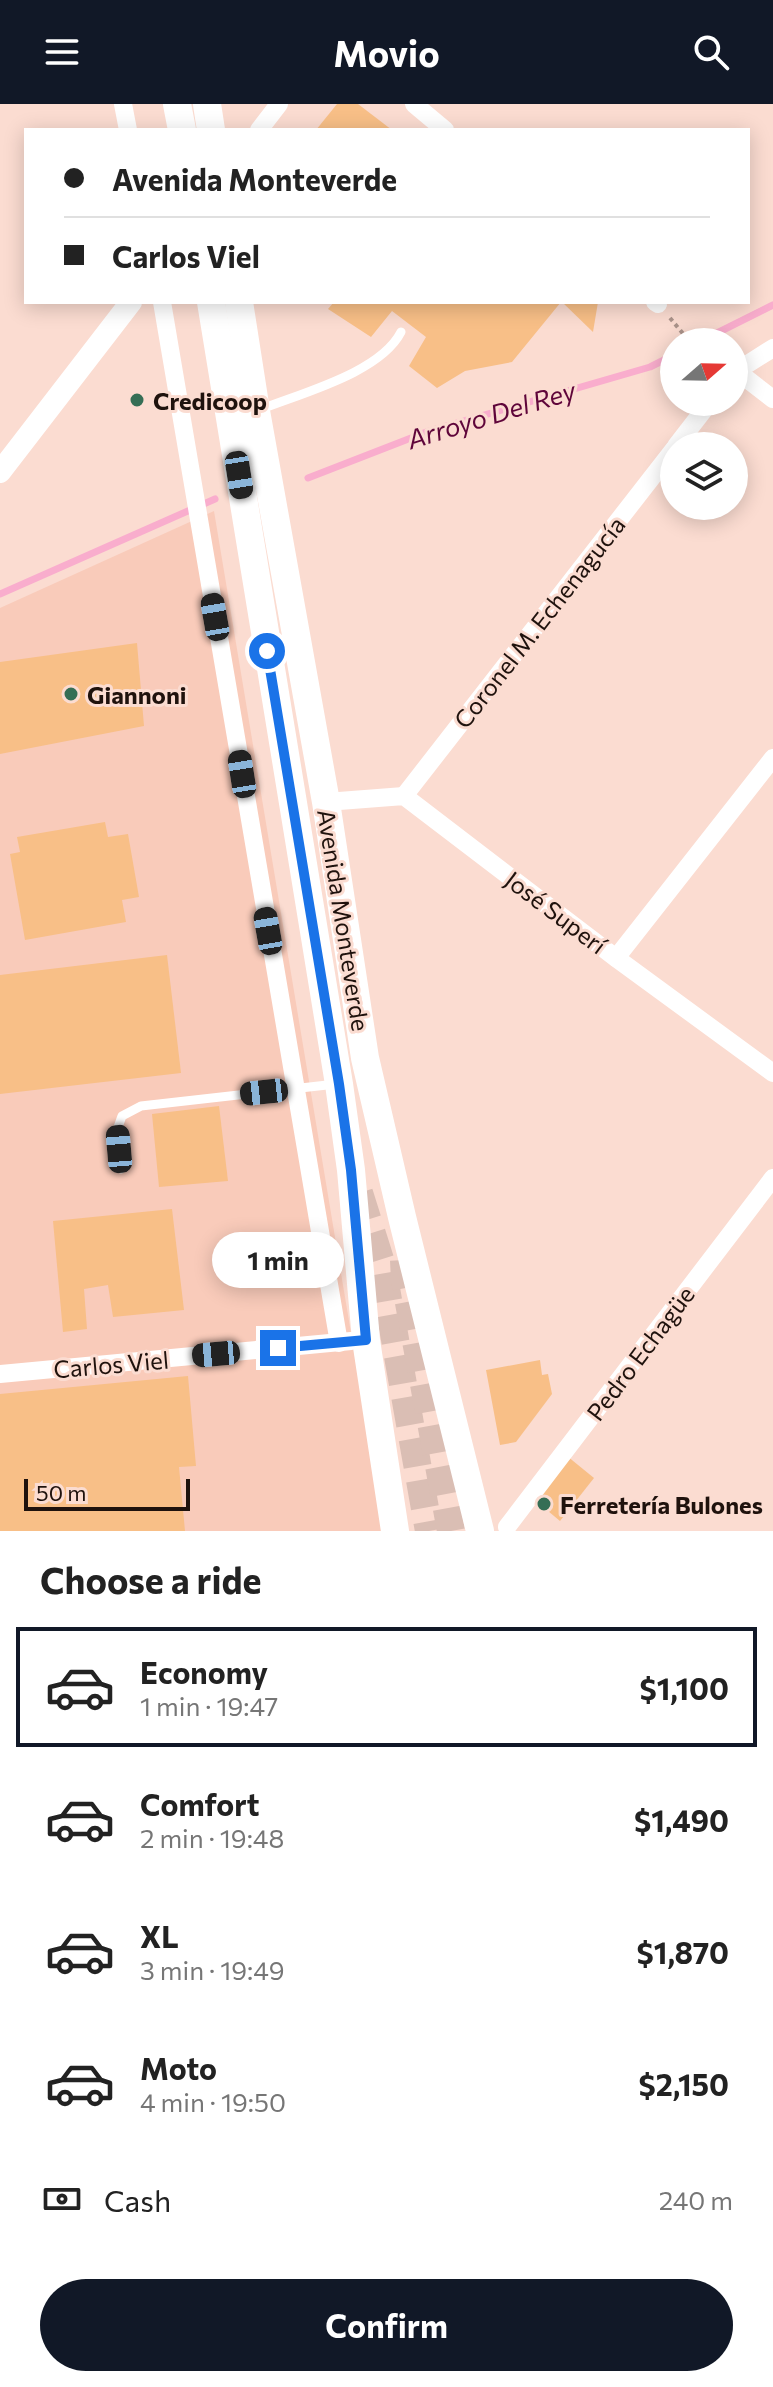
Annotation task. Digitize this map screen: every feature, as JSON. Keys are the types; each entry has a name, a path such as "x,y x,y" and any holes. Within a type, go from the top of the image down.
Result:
{"main road":[{"path":"177,104 182,128"},
{"path":"207,104 211,128"},
{"name":"Avenida Monteverde","path":"211,304 351,1170 353,1341 395,1531"},
{"name":"Avenida Monteverde","path":"239,304 326,802 365,1058 495,1530"}],"street":[{"path":"123,104 128,128"},
{"path":"261,128 279,104"},
{"path":"414,104 443,128"},
{"path":"3,460 129,304"},
{"path":"162,304 295,1089 353,1341"},
{"path":"748,365 768,350"},
{"path":"748,382 773,399"},
{"name":"Coronel M. Echenagucía","path":"687,432 699,416"},
{"name":"Coronel M. Echenagucía","path":"404,796 660,466"},
{"path":"616,958 773,758"},
{"path":"326,802 404,796"},
{"name":"José Superí","path":"404,796 773,1073"},
{"name":"Pedro Echagüe","path":"495,1530 773,1178"},
{"name":"Carlos Viel","path":"0,1374 353,1341"}],"lane":[{"path":"256,411 373,363 394,345 401,332"},
{"path":"121,1169 117,1130 122,1116 141,1106 339,1084"}],"shaded area":[{"path":"214,511 384,1531 0,1531 0,608"}],"building":[{"path":"337,104 358,104 389,128 318,128"},
{"path":"332,304 559,304 512,362 465,371 437,388 409,366 426,337 392,311 371,337 328,309"},
{"path":"564,304 598,304 593,332"},
{"name":"Giannoni","path":"137,643 144,726 0,754 0,662"},
{"path":"105,822 108,837 128,834 139,897 122,900 126,922 25,940 10,854 20,852 17,837"},
{"path":"167,955 181,1073 0,1094 0,975"},
{"path":"219,1106 228,1181 159,1187 152,1114"},
{"path":"172,1209 184,1310 113,1317 108,1285 84,1289 87,1329 63,1332 53,1221"},
{"path":"540,1360 542,1375 548,1374 552,1394 516,1442 500,1445 486,1370"},
{"path":"188,1376 196,1466 179,1467 185,1531 0,1531 0,1394"},
{"path":"567,1456 594,1478 560,1521 542,1506 540,1490"}],"waterway":[{"name":"Arroyo Del Rey","path":"727,328 773,305"},
{"name":"Arroyo Del Rey","path":"308,478 429,431 660,362"},
{"name":"Arroyo Del Rey","path":"0,594 215,499"}],"tunnel":[{"path":"359,1193 382,1266 429,1531"},
{"path":"404,1260 405,1281 451,1531"}],"place":[{"name":"Credicoop","path":"137,400"},
{"name":"Giannoni","path":"71,694"},
{"name":"Ferretería Bulones","path":"544,1504"}],"route":[{"path":"267,651 339,1084 351,1170 366,1340 278,1348"}]}
